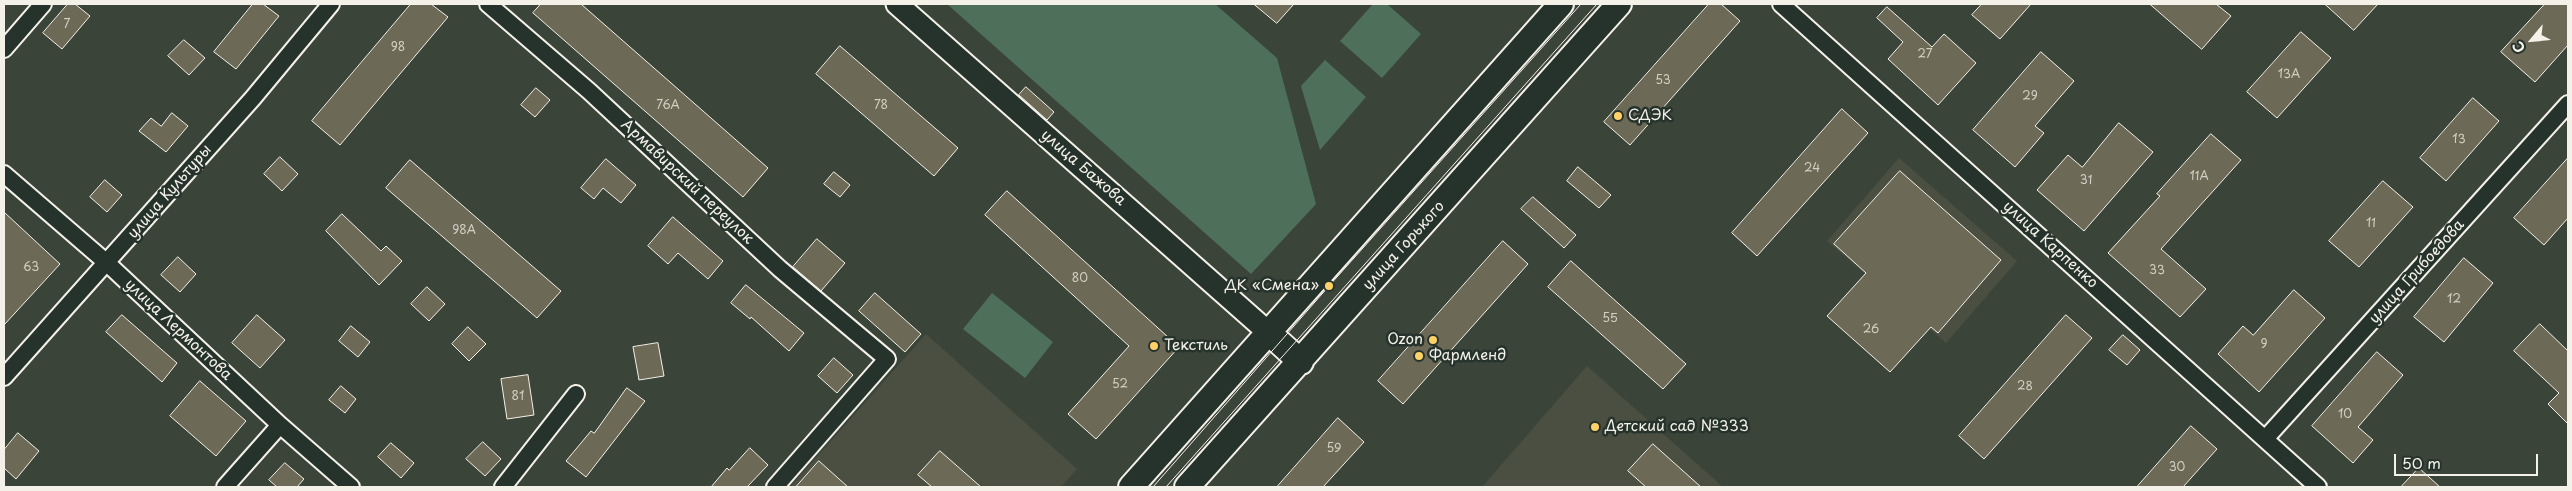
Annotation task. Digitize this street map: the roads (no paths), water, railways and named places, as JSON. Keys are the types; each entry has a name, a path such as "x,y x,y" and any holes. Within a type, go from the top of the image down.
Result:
{"main road":[{"path":"1131,487 1561,4"},
{"name":"улица Горького","path":"1187,487 1301,362 1619,4"},
{"path":"1269,333 1301,362"}],"street":[{"path":"4,49 43,4"},
{"name":"улица Культуры","path":"4,377 253,98 331,4"},
{"name":"Армавирский переулок","path":"488,4 589,91 780,269 887,359 775,487"},
{"name":"улица Бажова","path":"897,4 1269,333"},
{"name":"улица Карпенко","path":"1781,4 2318,487"},
{"name":"улица Грибоедова","path":"2265,440 2568,104"},
{"name":"улица Лермонтова","path":"4,174 107,263 280,425 351,487"},
{"path":"504,487 576,394"},
{"path":"225,487 280,425"}],"tram line":[{"path":"1153,487 1329,286 1581,4"},
{"path":"1166,487 1597,4"}],"place":[{"name":"СДЭК","path":"1618,116"},
{"name":"ДК «Смена»","path":"1329,286"},
{"name":"Ozon","path":"1433,340"},
{"name":"Текстиль","path":"1154,346"},
{"name":"Фармленд","path":"1419,356"},
{"name":"Детский сад №333","path":"1595,427"}]}
